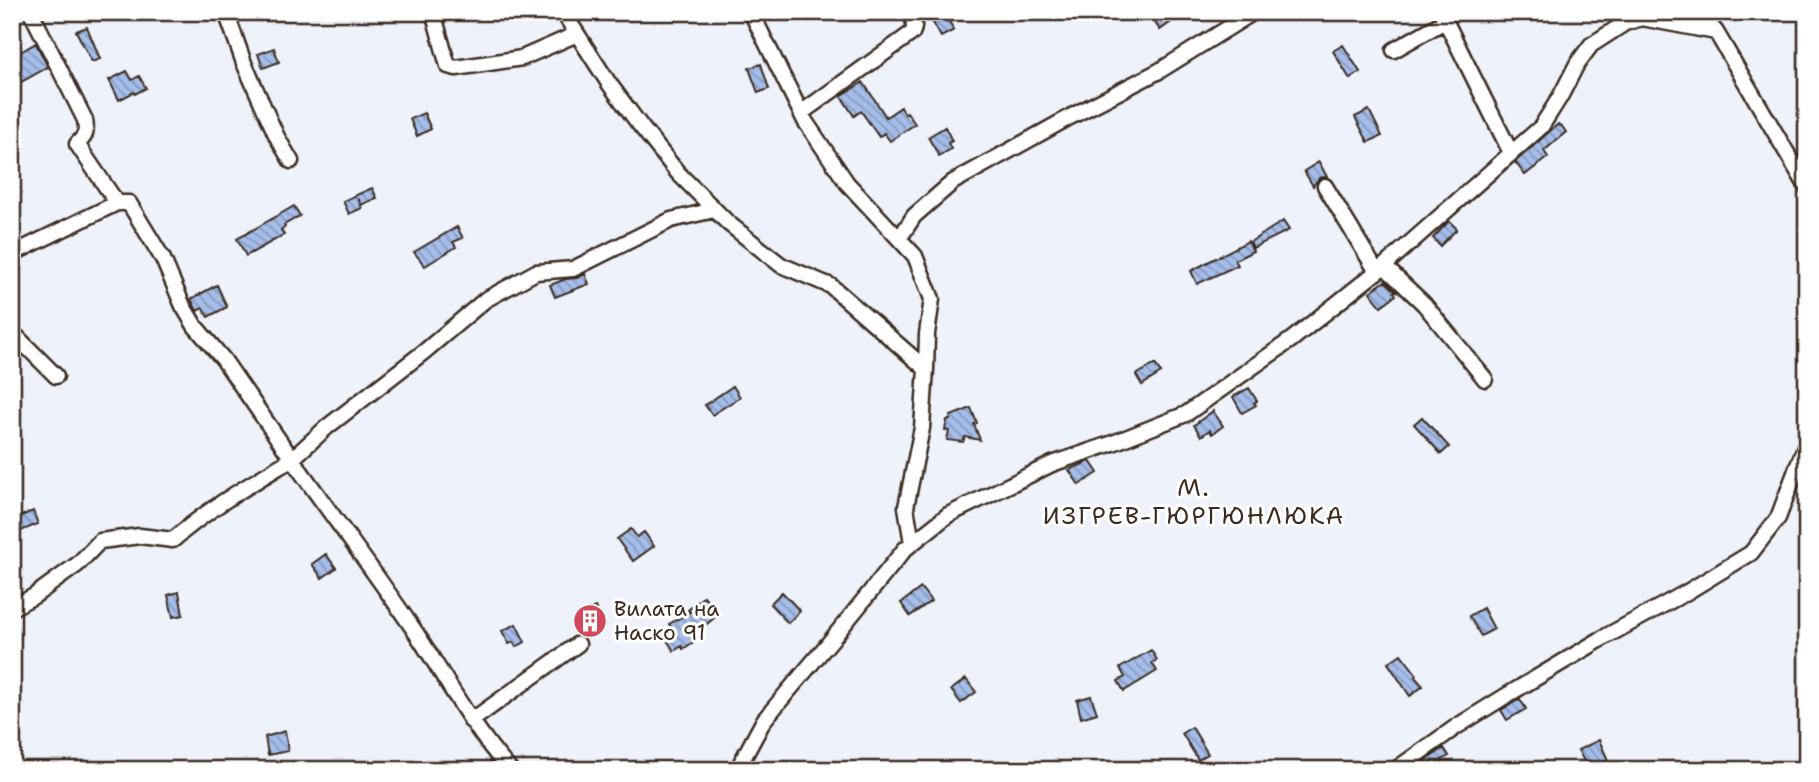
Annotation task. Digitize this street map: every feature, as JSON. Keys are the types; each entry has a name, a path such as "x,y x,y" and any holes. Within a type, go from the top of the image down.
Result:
{"street":[{"path":"32,12 85,120 85,137 77,144 117,203"},
{"path":"226,12 244,63 292,161"},
{"path":"563,12 639,124 678,173 728,223 781,265 831,286 926,369"},
{"path":"751,12 801,113 847,183 915,256 932,299 927,334 922,428 906,507 912,543"},
{"path":"801,113 912,33 914,19 909,12"},
{"path":"899,239 914,216 953,182 1159,71 1249,15 1249,12"},
{"path":"1700,12 1716,32 1807,187"},
{"path":"737,770 764,720 905,549 948,515 1052,464 1186,414 1291,340 1381,269 1541,127 1591,45 1625,23 1645,15 1716,32"},
{"path":"1394,50 1443,17 1511,153"},
{"path":"435,19 448,66 456,68 522,58 577,34"},
{"path":"1325,186 1381,269 1424,304 1485,379"},
{"path":"12,254 117,203 129,203 163,259 183,306 195,326 230,369 421,641 471,721 510,770"},
{"path":"12,608 34,596 78,564 100,541 140,536 173,540 209,512 292,459 485,300 536,272 573,269 671,220 715,210"},
{"path":"12,335 18,337 55,376"},
{"path":"1395,770 1504,697 1751,553 1778,518 1807,441"},
{"path":"471,721 578,644"}],"building":[{"path":"927,12 944,12 954,30 941,37"},
{"path":"1158,12 1185,12 1160,30 1151,17"},
{"path":"87,27 100,59 92,62 76,31"},
{"path":"36,43 48,67 12,87 12,57"},
{"path":"1343,45 1360,72 1350,79 1333,51"},
{"path":"274,48 279,62 263,68 258,54"},
{"path":"761,64 769,89 758,93 749,68"},
{"path":"127,71 132,80 139,76 146,88 119,100 109,80"},
{"path":"863,82 886,117 901,107 915,124 890,141 884,133 879,137 861,111 854,116 841,96"},
{"path":"1369,110 1382,136 1368,142 1355,117"},
{"path":"424,113 431,129 417,136 410,119"},
{"path":"1558,124 1566,132 1544,151 1548,157 1525,175 1515,162"},
{"path":"945,127 952,141 948,143 951,149 939,156 928,137"},
{"path":"1319,162 1327,177 1319,178 1313,186 1304,171"},
{"path":"372,188 377,198 361,205 358,198 362,208 349,214 343,201"},
{"path":"294,206 300,216 284,225 281,230 284,235 246,256 237,239"},
{"path":"1283,221 1289,230 1253,248 1250,242"},
{"path":"1449,221 1457,229 1440,246 1433,238"},
{"path":"457,227 463,238 453,242 456,247 425,266 414,252"},
{"path":"1248,241 1253,251 1235,260 1238,265 1197,284 1191,271"},
{"path":"585,274 589,284 555,297 550,285"},
{"path":"1385,281 1396,291 1396,295 1381,306 1370,292"},
{"path":"217,285 227,307 208,317 203,308 197,311 191,299"},
{"path":"1155,364 1161,373 1142,385 1136,375"},
{"path":"733,386 740,397 712,415 705,405"},
{"path":"1249,388 1257,401 1254,403 1256,405 1242,413 1233,397"},
{"path":"971,408 980,440 965,437 963,442 947,440 947,420"},
{"path":"1213,411 1223,426 1212,434 1210,430 1201,436 1194,425"},
{"path":"1422,417 1449,447 1441,454 1414,424"},
{"path":"1090,461 1098,473 1079,485 1069,470"},
{"path":"33,511 38,524 21,531 16,518"},
{"path":"631,529 637,537 644,532 654,546 633,561 617,539"},
{"path":"326,554 336,568 322,578 312,564"},
{"path":"921,588 931,601 910,616 901,603"},
{"path":"179,592 183,615 173,617 168,595"},
{"path":"782,592 800,611 788,623 770,604"},
{"path":"704,596 719,614 692,636 695,641 674,651 665,637 674,631 669,624 690,612 688,610"},
{"name":"Вилата на Наско 91","path":"595,607 605,625 586,637 576,617"},
{"path":"1483,608 1494,629 1481,636 1469,616"},
{"path":"516,624 525,642 516,647 513,642 509,644 502,631"},
{"path":"1151,650 1157,660 1152,663 1157,671 1124,691 1118,681 1125,677 1120,668"},
{"path":"1401,654 1423,686 1410,696 1388,663"},
{"path":"966,679 976,692 961,703 951,690"},
{"path":"1091,696 1097,713 1081,718 1077,700"},
{"path":"1520,699 1526,709 1507,720 1501,710"},
{"path":"1192,727 1208,754 1198,760 1182,733"},
{"path":"285,731 288,751 268,755 265,737"},
{"path":"1599,740 1608,760 1593,768 1589,761 1585,763 1578,750"},
{"path":"1444,748 1449,756 1442,760 1447,770 1412,770"}],"place":[{"name":"Вилата на Наско 91","path":"590,621"}],"district":[{"name":"М. ИЗГРЕВ-ГЮРГЮНЛЮКА","path":"1194,502"}]}
